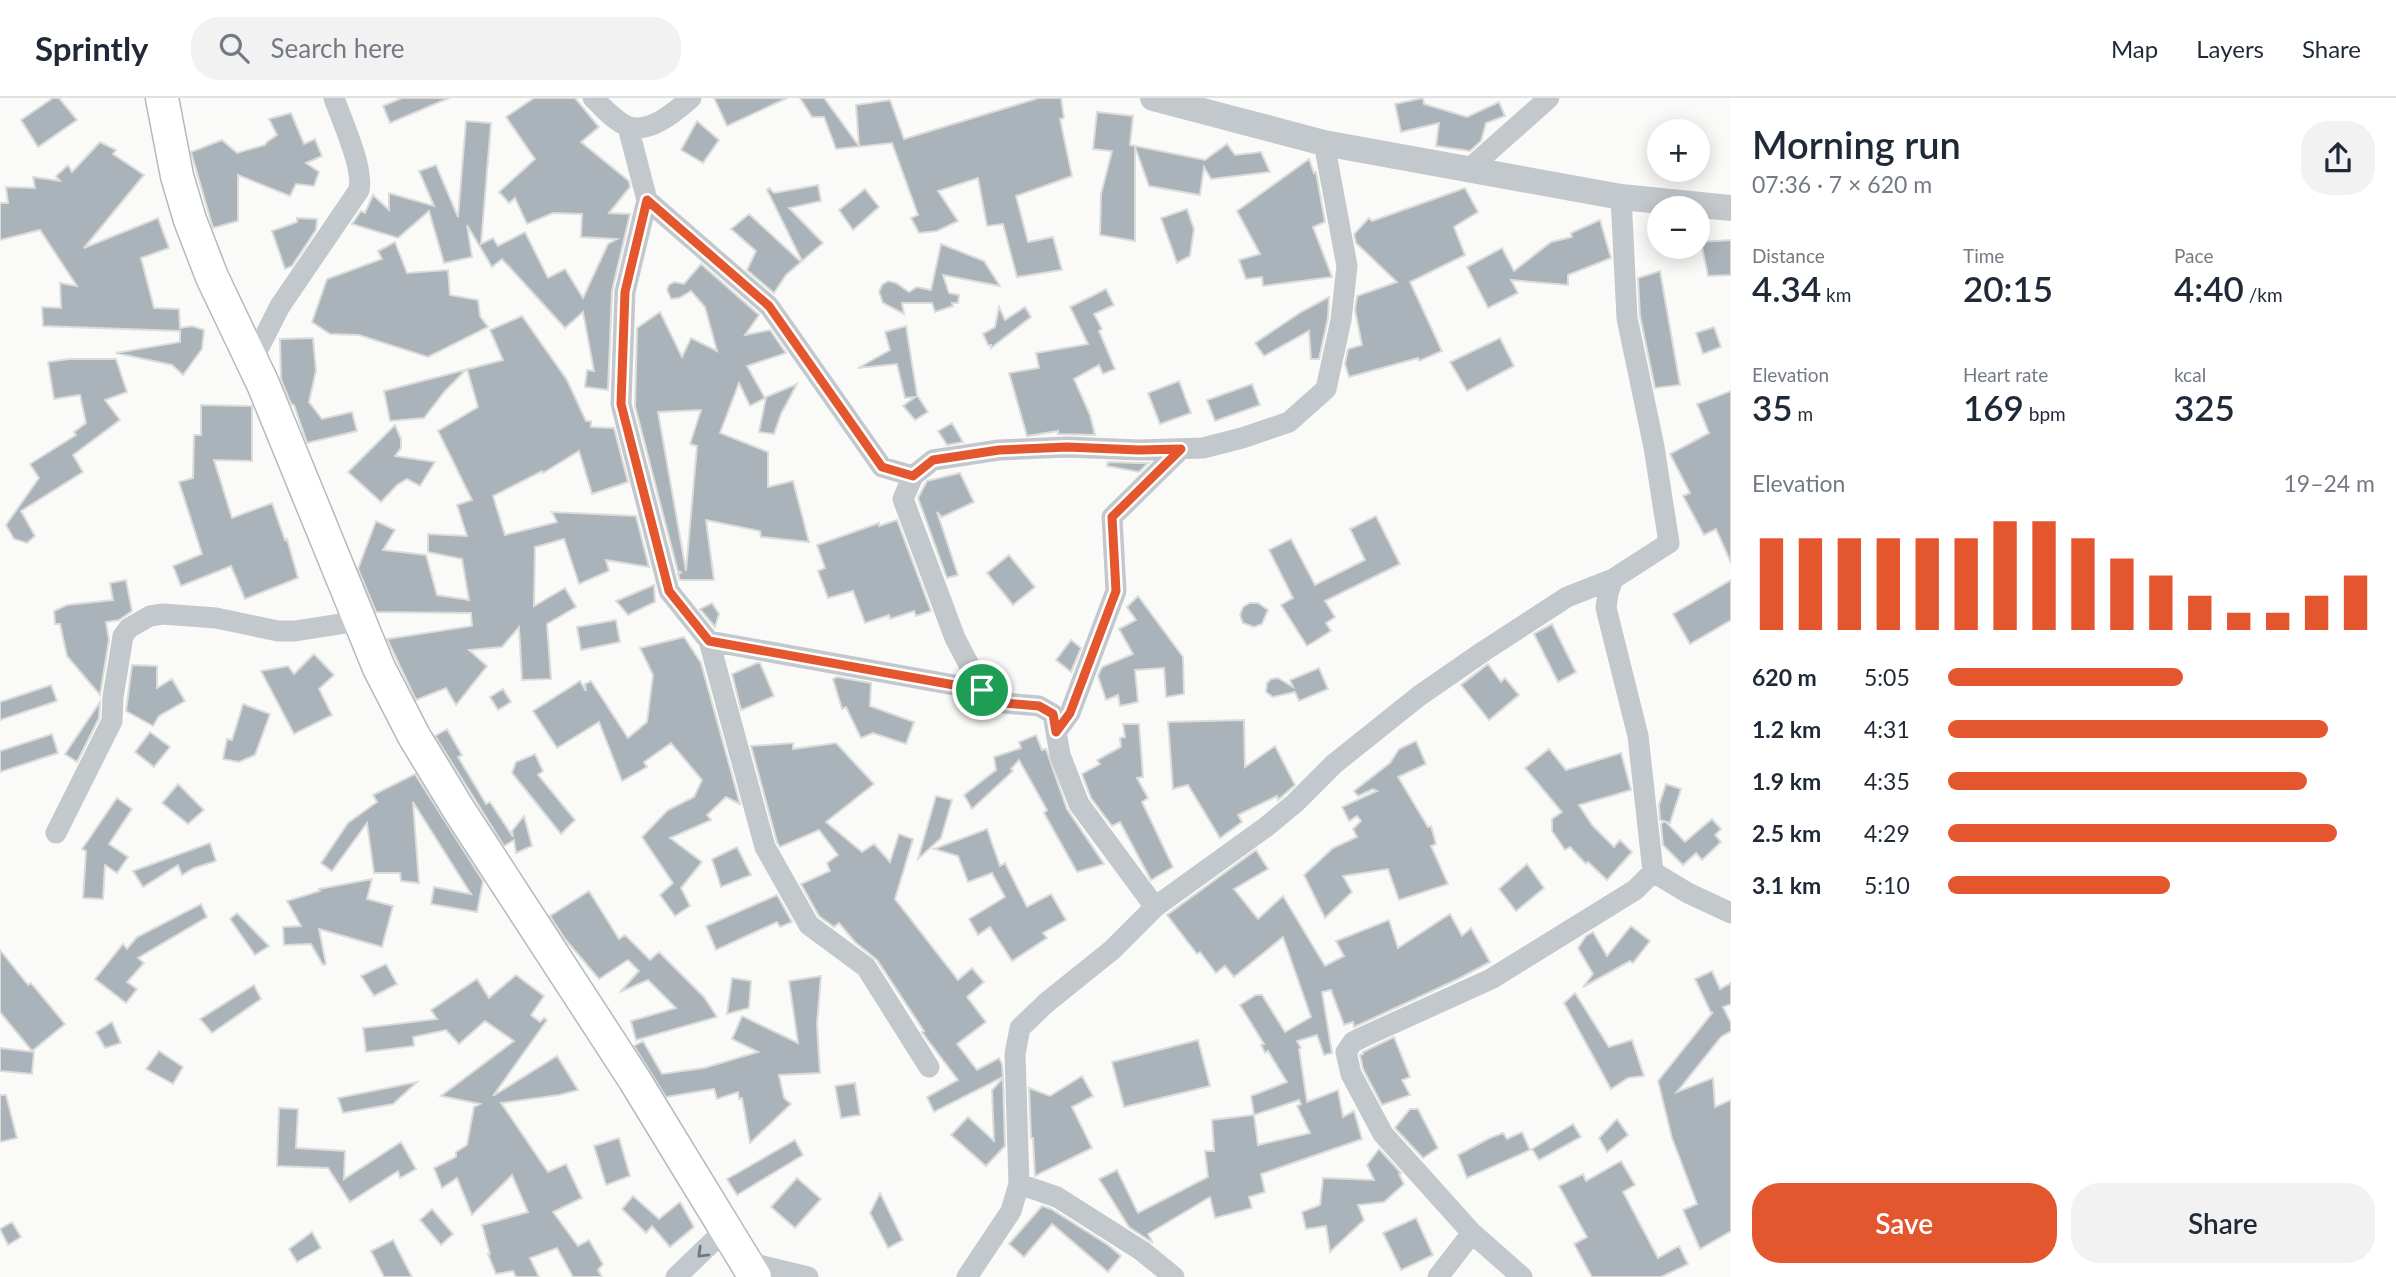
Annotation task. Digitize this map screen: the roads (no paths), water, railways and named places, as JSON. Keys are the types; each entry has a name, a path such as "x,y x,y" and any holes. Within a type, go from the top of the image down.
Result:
{"main road":[{"path":"162,98 177,176 190,220 212,277 252,360 379,668 414,736 634,1079 751,1269"}],"street":[{"path":"252,360 280,306 359,190 361,182 357,167 334,98"},
{"path":"593,98 628,127 641,128 653,124 691,98"},
{"path":"1153,98 1324,143 1621,197 1731,208"},
{"path":"1469,169 1549,98"},
{"path":"628,127 647,200 625,292 621,404 669,591 709,641 765,847 809,925 866,967 929,1067"},
{"path":"982,690 955,638 903,499 913,476 933,460 999,450 1067,447 1139,450 1203,448 1289,422 1325,389 1341,320 1347,266 1324,143"},
{"path":"967,1277 1012,1211 1019,1184 1015,1054 1020,1028 1046,1003 1112,950 1155,907 1266,827 1295,803 1334,764 1419,696 1567,597 1613,579 1669,543 1654,447 1626,318 1621,197"},
{"path":"647,200 769,306 882,467 913,476"},
{"path":"1056,732 1070,713 1116,591 1112,517 1181,449"},
{"path":"1613,579 1606,608 1638,736 1653,872"},
{"path":"56,833 112,721 122,636 129,628 150,616 163,614 216,618 278,631 359,621"},
{"path":"709,641 982,690 1004,703 1039,706 1053,714 1060,755 1079,804 1155,907"},
{"path":"1653,872 1688,893 1731,913"},
{"path":"1522,1277 1472,1233 1383,1134 1351,1074 1346,1052 1353,1042 1491,979 1635,890 1653,872"},
{"path":"1019,1184 1057,1197 1142,1251 1174,1277"},
{"path":"676,1277 727,1228"},
{"path":"1437,1277 1472,1233"},
{"path":"751,1269 808,1277"}]}
